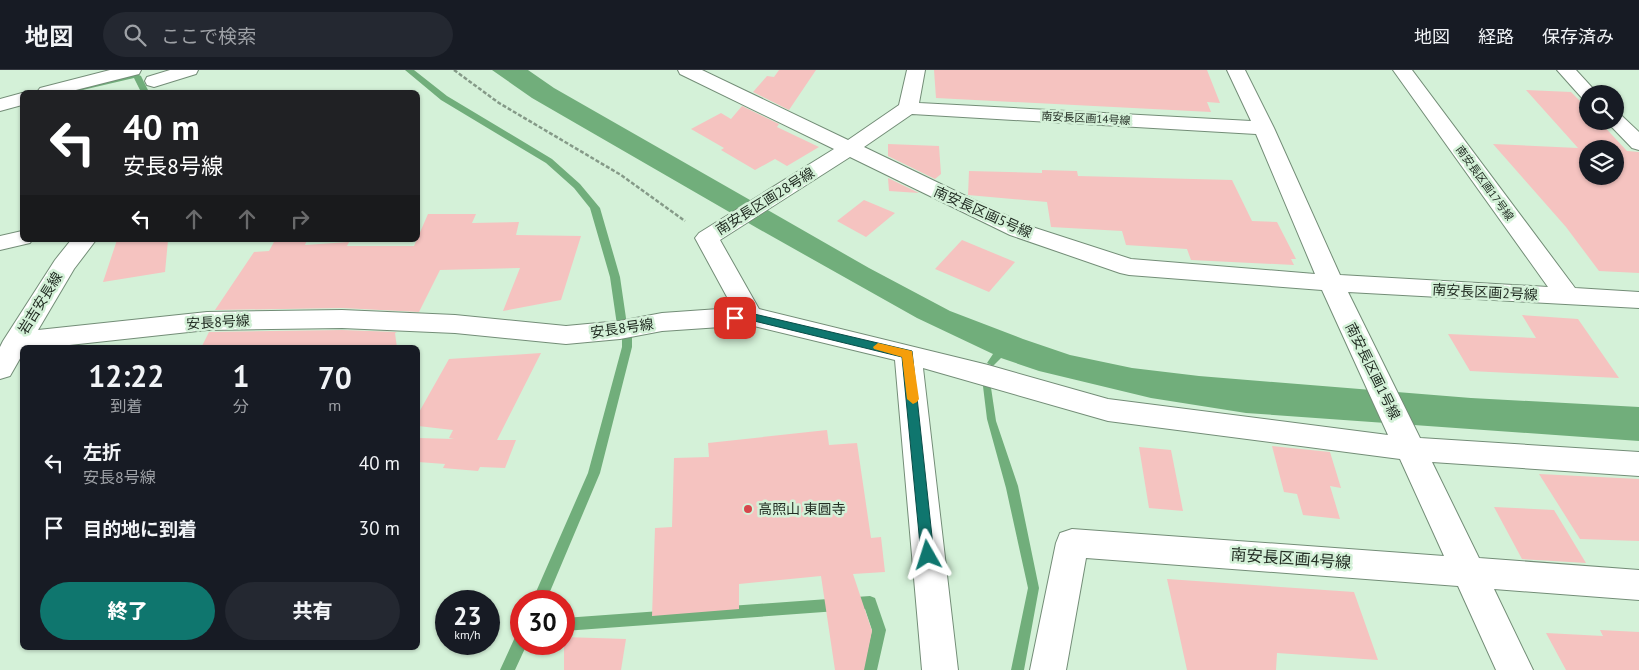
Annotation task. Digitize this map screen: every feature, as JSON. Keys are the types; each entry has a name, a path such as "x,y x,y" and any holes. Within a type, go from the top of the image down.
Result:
{"street":[{"path":"55,90 132,70"},
{"path":"153,81 189,70"},
{"path":"908,108 916,70"},
{"name":"南安長区画1号線","path":"1236,70 1264,128 1330,283 1515,670"},
{"name":"南安長区画17号線","path":"1402,70 1568,296"},
{"path":"1566,70 1580,85"},
{"name":"南安長区画5号線","path":"701,72 848,149 1018,230 1129,267 1330,283"},
{"path":"0,105 20,100"},
{"name":"南安長区画28号線","path":"750,316 707,238 848,149 908,108"},
{"name":"南安長区画14号線","path":"908,108 1264,128"},
{"path":"1624,129 1639,144"},
{"path":"0,243 20,238"},
{"name":"岩吉安長線","path":"0,369 8,335 31,318 64,265 82,242"},
{"name":"南安長区画2号線","path":"1330,283 1639,300"},
{"name":"安長8号線","path":"8,335 207,321 342,319 455,324 566,335 620,330 662,322 750,316 988,375 1108,410 1410,449 1639,464"},
{"path":"908,354 940,670"},
{"name":"南安長区画4号線","path":"1048,670 1072,542 1639,585"}],"path":[{"path":"454,70 466,81 521,118 581,151 646,192 707,238"}],"shaded area":[{"path":"492,70 528,70 554,88 869,268 950,311 1070,355 1132,368 1199,376 1471,398 1639,407 1639,441 1246,413 1151,398 1039,371 1001,358 993,366 987,363 993,354 917,318 757,228 532,98"},
{"path":"982,378 990,381 996,421 1018,486 1039,588 1024,670 1011,670 1028,588 1006,488 987,419"}],"building":[{"path":"779,70 816,70 789,110 753,92 767,76 774,77"},
{"path":"934,70 1207,70 1220,103 1207,102 1211,112 936,98"},
{"path":"1526,90 1571,92 1579,100 1579,130 1607,130 1617,140 1579,140 1579,185 1624,185 1624,148 1627,151 1639,152 1639,273 1599,271 1566,227 1493,144 1578,148"},
{"path":"742,106 779,124 777,127 819,147 787,166 775,159 755,170 721,150 724,148 691,129 721,113 731,119"},
{"path":"888,144 939,146 941,174 935,179 888,156"},
{"path":"1042,170 1077,171 1078,176 1232,180 1252,221 1277,222 1296,259 1291,259 1294,265 1191,260 1187,249 1126,245 1122,231 1051,227 1047,202 968,195 969,171 1042,173"},
{"path":"888,178 919,193 889,191"},
{"path":"864,200 895,213 866,237 837,221"},
{"path":"428,214 476,214 472,223 519,222 516,235 581,236 561,300 503,311 520,268 440,270 419,312 342,308 215,310 254,252 269,251 274,242 306,242 305,245 349,242 347,246 414,246 416,242 420,242 420,232"},
{"path":"962,240 1015,262 989,292 935,269"},
{"path":"116,242 168,242 165,272 103,282"},
{"path":"1522,315 1578,319 1619,378 1470,371 1448,334 1536,338"},
{"path":"342,330 397,332 395,333 397,345 202,345 209,332"},
{"path":"541,353 497,440 516,440 505,468 480,467 478,471 443,468 445,464 420,462 420,438 454,439 449,438 453,430 420,426 420,410 449,359"},
{"path":"827,430 829,445 857,443 871,538 881,537 885,572 853,574 872,631 864,670 835,670 821,576 739,584 739,609 652,616 655,528 672,527 674,458 709,457 708,443"},
{"path":"1272,446 1330,452 1341,488 1330,486 1340,519 1303,515 1297,494 1284,492"},
{"path":"1139,447 1171,450 1183,511 1149,508"},
{"path":"1539,474 1639,479 1639,541 1580,539"},
{"path":"1494,507 1554,510 1586,563 1522,559"},
{"path":"1167,579 1354,592 1378,660 1277,653 1276,670 1187,670"},
{"path":"1600,630 1639,632 1639,670 1566,670 1546,633 1603,636"},
{"path":"575,637 626,639 621,670 564,670 564,655 575,655"}],"waterway":[{"path":"409,70 444,98 549,161 577,186 595,208 615,277 622,325"},
{"path":"74,90 134,76 137,76 144,90"},
{"path":"544,590 594,473 627,347 627,335"},
{"path":"575,624 870,602 879,630 870,670"},
{"path":"507,670 514,655"}],"slow traffic":[{"path":"878,347 908,354 913,399"}],"place":[{"name":"高照山 東圓寺","path":"748,509"}],"route":[{"path":"735,318 750,316 908,354 928,555"}]}
